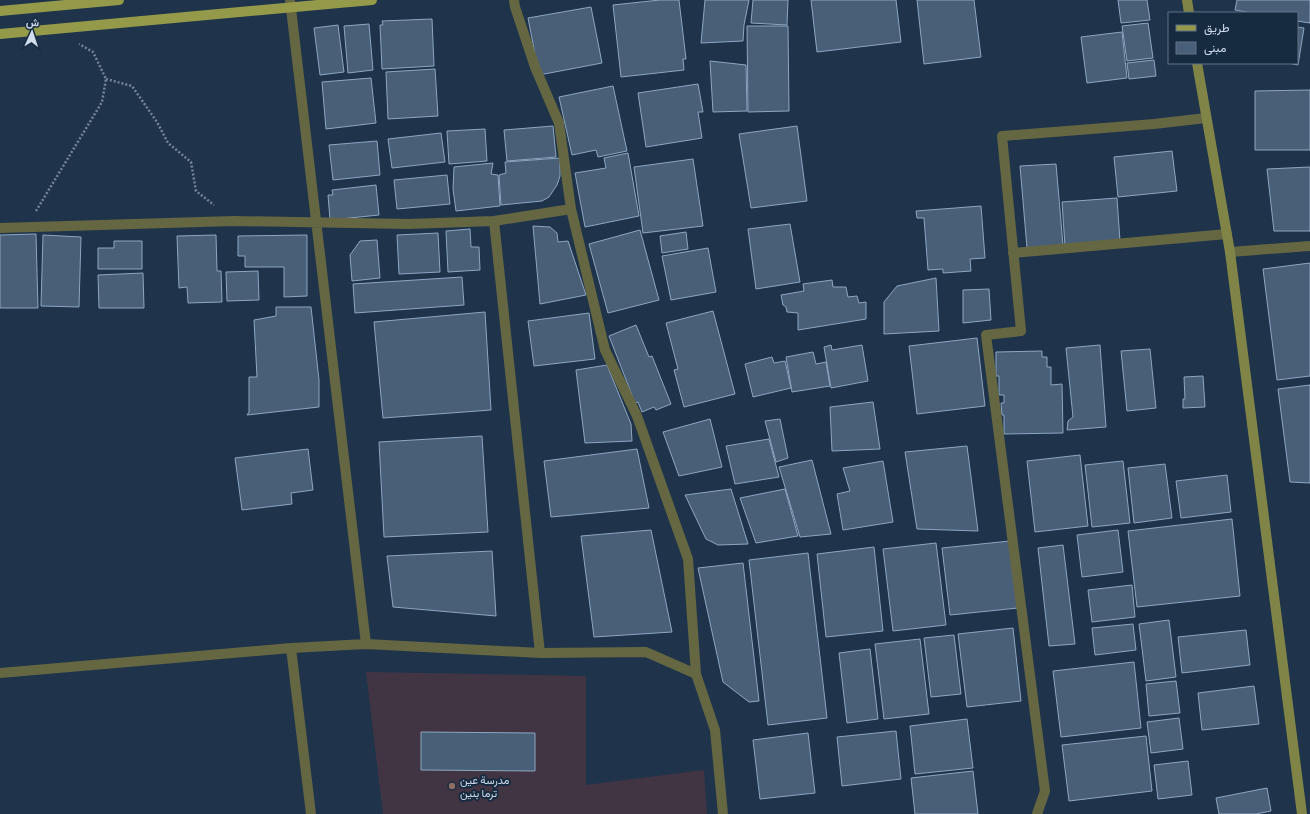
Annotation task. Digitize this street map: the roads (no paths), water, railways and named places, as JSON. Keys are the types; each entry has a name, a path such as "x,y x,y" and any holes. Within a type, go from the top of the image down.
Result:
{"main road":[{"path":"0,11 119,0"},
{"path":"0,34 290,4 372,0"}],"street":[{"path":"514,0 535,67 559,123 571,209 605,350 637,416 688,559 696,674 715,730 723,814"},
{"path":"1187,0 1189,12"},
{"path":"290,4 366,644"},
{"path":"1197,64 1230,252 1302,814"},
{"path":"1037,814 1045,791 986,335 1021,331 1002,136 1154,124 1206,118"},
{"path":"0,228 234,221 409,224 494,221 571,209"},
{"path":"494,221 540,653"},
{"path":"1013,253 1227,234"},
{"path":"1230,252 1310,246"},
{"path":"0,673 291,648 366,644 540,653 646,652 696,674"},
{"path":"291,648 311,814"}],"place":[{"name":"مدرسة عين ترما بنين","path":"452,786"}]}
